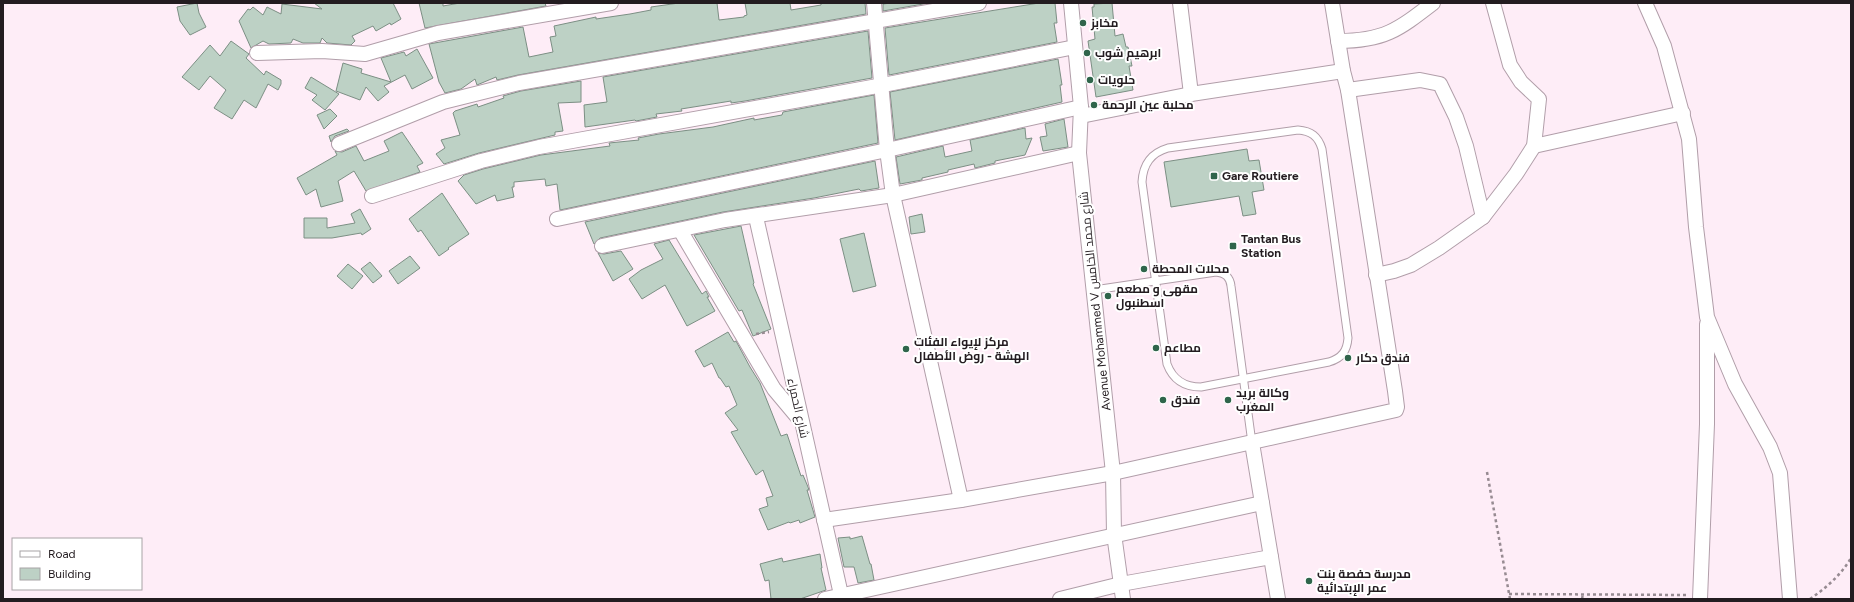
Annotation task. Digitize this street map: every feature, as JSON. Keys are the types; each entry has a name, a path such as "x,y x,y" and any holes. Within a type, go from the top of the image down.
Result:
{"street":[{"path":"257,53 322,51 365,54 438,33 611,3"},
{"path":"874,3 887,150 893,194 961,500"},
{"path":"339,144 443,102 519,83 979,3"},
{"name":"Avenue Mohammed V شارع محمد الخامس","path":"1070,3 1081,111 1079,153 1113,473 1114,534 1123,599"},
{"path":"1180,3 1191,94"},
{"path":"824,520 961,500 1113,473 1396,410 1395,391 1348,90 1343,71 1332,3"},
{"path":"1338,41 1357,41 1387,35 1402,27 1433,3"},
{"path":"1376,275 1411,265 1430,254 1483,217 1516,174 1534,146 1539,99 1521,82 1510,65 1493,3"},
{"path":"1645,3 1664,46 1683,112 1689,139 1696,227 1707,317 1707,424 1700,597"},
{"path":"372,196 481,161 538,147 882,85 1075,47"},
{"path":"557,219 1081,111 1343,71"},
{"path":"1348,90 1420,80 1440,84 1456,117 1466,146 1483,217"},
{"path":"1534,146 1683,112"},
{"path":"602,246 725,220 756,217 893,194 1079,153"},
{"name":"شارع الحمراء","path":"756,217 841,597"},
{"path":"680,230 774,388 801,422"},
{"path":"1707,317 1735,384 1770,447 1780,474 1790,599"},
{"path":"1252,443 1278,599"},
{"path":"825,599 841,597 1114,534 1262,503"},
{"path":"1060,599 1121,584 1271,557"}],"lane":[{"path":"1298,130 1311,133 1316,137 1322,149 1348,338 1346,351 1335,360 1192,387 1176,380 1170,373 1166,364 1155,281 1142,182 1142,172 1145,164 1151,156 1168,148 1298,130"},
{"path":"1094,290 1216,272 1225,274 1231,286 1252,443"}],"path":[{"path":"743,336 781,331"},
{"path":"1487,472 1510,599"},
{"path":"1810,599 1845,568 1851,558"},
{"path":"1509,594 1700,597"},
{"path":"1582,599 1583,594"}],"building":[{"path":"197,3 199,13 206,27 190,35 180,21 177,7"},
{"path":"314,3 393,3 401,19 376,31 373,26 352,36 355,41 351,45 327,43 322,38 320,43 303,43 293,39 291,43 269,44 263,41 251,48 239,21 248,9 250,10 253,7 263,15 267,7 281,14 282,4 322,9"},
{"path":"419,3 443,3 443,6 460,3 545,3 546,6 425,28"},
{"path":"679,3 717,3 719,20 744,17 747,15 745,3 790,3 791,10 821,5 821,3 865,3 866,14 518,75 497,80 496,77 477,85 475,79 461,89 445,93 439,82 429,44 523,27 529,57 553,52 550,37 556,36 554,26 596,17 596,19 630,14 651,10 651,7"},
{"path":"929,3 883,11 883,4"},
{"path":"1039,3 1055,3 1057,23 1054,23 1057,42 889,75 885,28"},
{"path":"1112,3 1115,36 1123,34 1126,47 1128,47 1132,66 1129,66 1133,90 1096,97 1088,41 1095,39 1092,7 1094,7 1094,4"},
{"path":"868,31 872,78 745,101 731,103 731,101 681,109 682,111 656,114 657,117 636,121 585,127 584,105 607,102 603,77"},
{"path":"231,41 249,54 246,58 264,75 266,71 281,80 278,90 268,84 256,108 244,100 232,119 214,108 226,90 210,76 199,90 182,77 210,45 220,56"},
{"path":"417,49 433,78 412,89 405,75 384,86 389,92 378,101 366,87 360,100 336,91 343,63 362,69 361,73 391,82 381,58 404,52 406,56"},
{"path":"1058,59 1062,85 1060,85 1062,102 895,140 890,92"},
{"path":"311,77 339,94 325,110 312,100 317,95 305,88"},
{"path":"581,81 581,102 558,103 563,131 555,132 555,135 479,153 444,164 436,154 445,148 441,140 460,135 453,113 455,111 477,104 478,107 504,98 503,96 521,91"},
{"path":"874,95 878,143 560,210 557,184 546,186 545,179 514,182 514,187 512,187 514,197 497,201 495,195 476,204 458,181 464,175 483,169 541,155 610,146 609,143 639,140 638,138 659,134 713,127 754,118 754,120 782,115 783,112"},
{"path":"330,109 337,116 324,129 317,115"},
{"path":"1064,119 1068,147 1043,151 1040,137 1047,136 1045,124"},
{"path":"1025,128 1026,139 1032,138 1025,155 995,161 995,163 975,168 974,164 948,170 948,172 922,178 922,180 900,184 896,157 943,146 945,157 972,151 970,140"},
{"path":"347,129 349,131 335,136 331,142 329,136"},
{"path":"402,132 423,163 417,166 420,172 366,191 354,171 338,181 343,201 321,207 316,189 306,195 297,178 337,155 335,151 342,152 356,146 364,161 389,151 384,141"},
{"name":"Gare Routiere","path":"1247,149 1249,161 1259,160 1264,190 1252,192 1256,214 1243,216 1239,196 1171,207 1164,162"},
{"path":"875,161 879,188 861,191 859,189 814,198 723,212 600,238 594,244 585,222"},
{"path":"442,193 469,234 439,256 421,230 418,232 409,219"},
{"path":"360,209 371,229 362,235 361,233 332,238 304,238 304,218 327,218 327,228 355,223 351,214"},
{"path":"922,214 925,232 911,234 909,217"},
{"path":"741,226 753,284 771,329 753,336 742,310 739,311 694,235"},
{"path":"864,233 876,286 853,292 840,239"},
{"path":"669,240 702,294 706,291 709,297 707,297 715,311 687,326 665,285 642,299 629,279 641,270 663,259 654,244"},
{"path":"621,251 633,269 613,281 598,253 604,254"},
{"path":"410,256 420,268 398,284 389,271"},
{"path":"370,262 382,276 373,283 361,269"},
{"path":"348,264 363,276 352,289 337,276"},
{"path":"728,332 734,342 736,341 760,383 781,436 787,434 801,476 803,475 808,487 809,490 807,490 815,517 800,523 799,520 789,522 768,530 759,509 768,506 766,498 773,496 763,470 756,475 731,432 738,430 725,413 737,405 729,386 726,387 719,378 712,363 704,367 695,351"},
{"path":"862,536 871,564 874,580 858,583 854,567 844,567 838,538 850,537 850,539"},
{"path":"820,554 821,568 826,590 800,599 771,599 769,580 765,581 760,564 782,558 783,562"}],"place":[{"name":"مخابز","path":"1083,23"},
{"name":"ابرهيم شوب","path":"1087,53"},
{"name":"حلويات","path":"1090,80"},
{"name":"محلبة عين الرحمة","path":"1094,105"},
{"name":"Gare Routiere","path":"1214,176"},
{"name":"Tantan Bus Station","path":"1233,246"},
{"name":"محلات المحطة","path":"1144,269"},
{"name":"مقهى و مطعم اسطنبول","path":"1108,296"},
{"name":"مطاعم","path":"1156,348"},
{"name":"مركز لإيواء الفئات الهشة - روض الأطفال","path":"906,349"},
{"name":"فندق دكار","path":"1348,358"},
{"name":"فندق","path":"1163,400"},
{"name":"وكالة بريد المغرب","path":"1228,400"},
{"name":"مدرسة حفصة بنت عمر الإبتدائية","path":"1309,581"}]}
